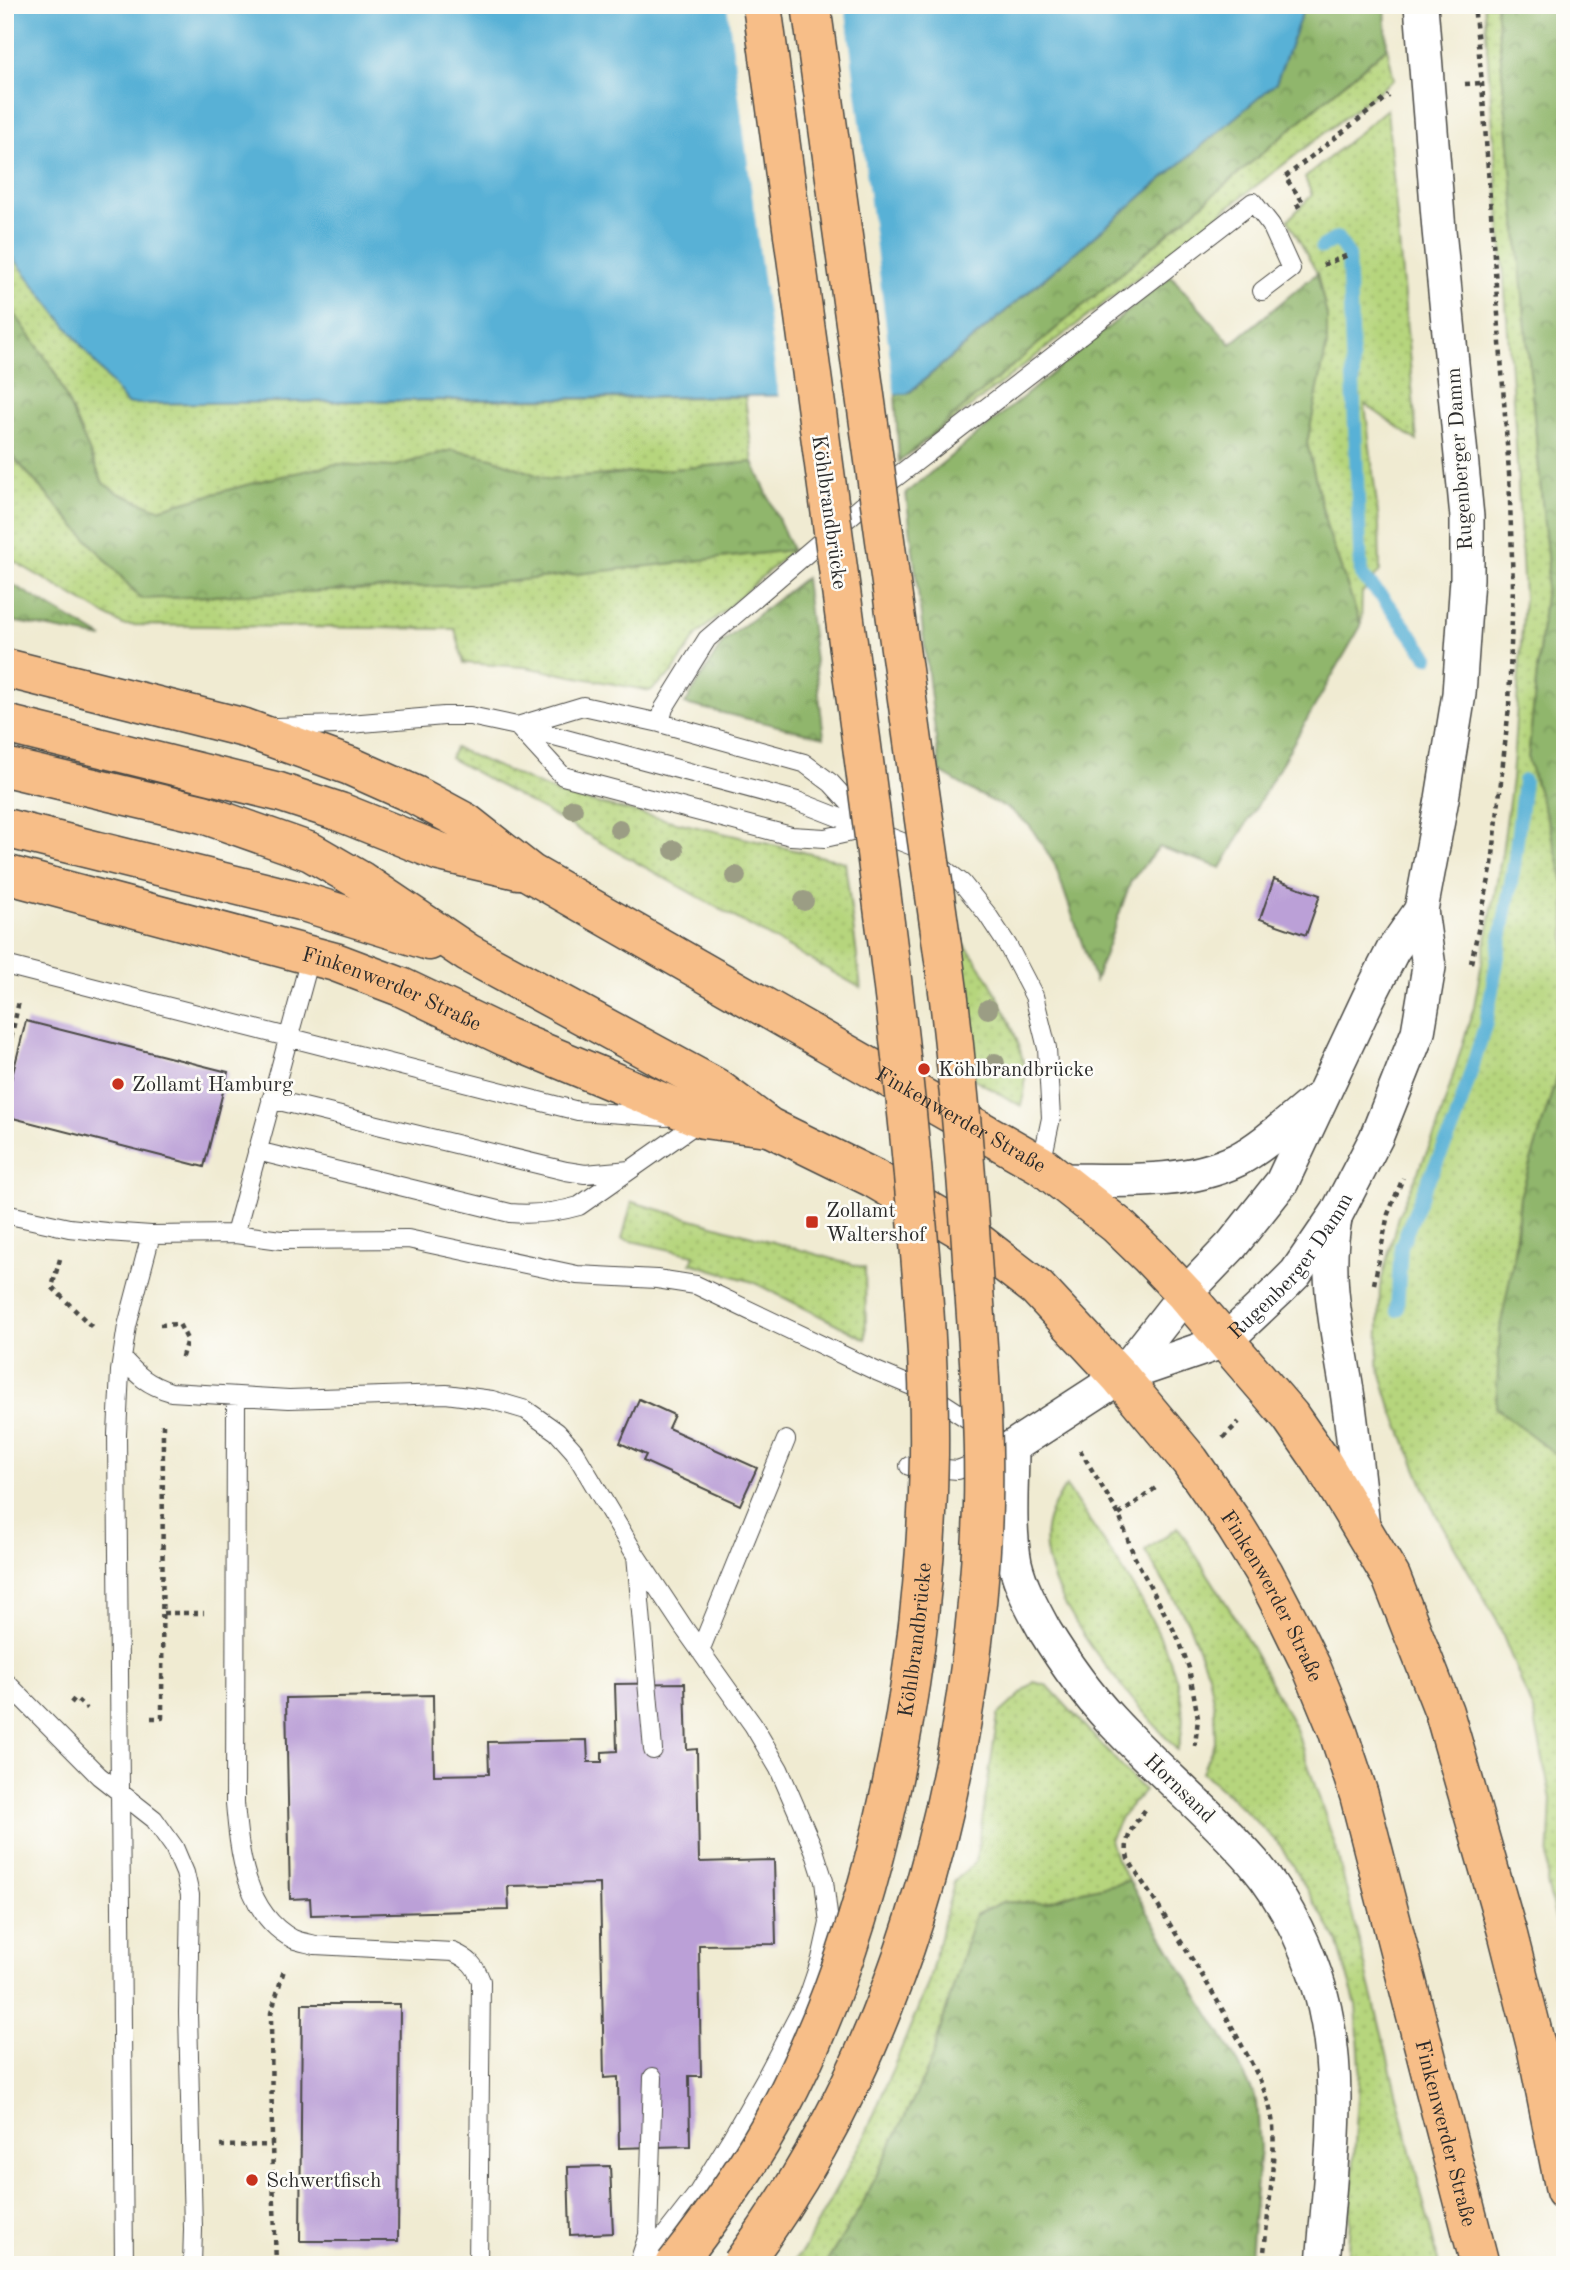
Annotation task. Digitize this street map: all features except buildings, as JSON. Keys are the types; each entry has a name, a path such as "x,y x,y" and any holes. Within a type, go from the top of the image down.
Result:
{"main road":[{"name":"Köhlbrandbrücke","path":"675,2265 723,2201 779,2110 828,2001 850,1941 883,1818 908,1685 919,1600 928,1466 926,1336 895,989 762,5"},
{"path":"741,2265 778,2212 833,2120 883,2008 902,1952 936,1839 956,1750 968,1685 982,1528 983,1450 977,1337 967,1186 948,998 811,5"},
{"name":"Finkenwerder Straße","path":"5,668 245,728 350,766 415,796 466,822 530,873 1051,1173 1116,1224 1185,1294 1290,1416 1322,1462 1391,1577 1444,1713 1508,1935 1536,2046 1565,2191"},
{"name":"Finkenwerder Straße","path":"5,724 279,792 340,812 440,852 530,873"},
{"name":"Finkenwerder Straße","path":"5,767 204,814 311,852 361,880 468,953 715,1087 769,1127 873,1178 962,1230 1037,1288 1119,1377 1190,1461 1264,1573 1311,1666 1337,1729 1359,1795 1480,2265"},
{"name":"Finkenwerder Straße","path":"5,828 299,901 468,953"},
{"name":"Finkenwerder Straße","path":"5,874 335,962 401,987 506,1037 703,1119 769,1127"}],"street":[{"name":"Rugenberger Damm","path":"1119,1377 1225,1341 1296,1273 1337,1213 1377,1138 1419,1032 1429,967 1420,909 1459,694 1467,517 1439,230 1421,5"},
{"name":"Rugenberger Damm","path":"1119,1377 1185,1294 1232,1245 1282,1182 1393,950 1420,909"},
{"name":"Rugenberger Damm","path":"1051,1173 1149,1180 1175,1178 1209,1169 1237,1160 1322,1095"},
{"name":"Finkenwerder Straße","path":"1337,1213 1331,1239 1332,1301 1352,1426 1363,1528"},
{"path":"1012,1447 1119,1377"},
{"name":"Hornsand","path":"1012,1447 1015,1563 1026,1598 1056,1649 1089,1695 1253,1862 1279,1896 1298,1932 1318,1985 1332,2046 1335,2098 1323,2265"}],"lane":[{"path":"660,723 664,708 708,639 895,478 1253,202 1271,225 1291,269 1262,291"},
{"path":"517,726 583,706 660,723 804,763 831,783 852,806 865,829"},
{"path":"245,728 470,716 517,726 797,801 915,847 962,883 987,914 1008,946 1034,996 1047,1048 1051,1173"},
{"path":"517,726 562,775 791,836 825,838 865,829"},
{"path":"234,1234 311,956"},
{"path":"5,965 578,1111 703,1119"},
{"path":"271,1099 566,1171 585,1174 631,1170"},
{"path":"257,1151 510,1213 533,1215 579,1206 703,1119"},
{"path":"5,1214 69,1228 151,1235 234,1234 281,1240 408,1239 577,1275 657,1279 696,1285 926,1392 1012,1447"},
{"path":"124,2265 117,1434 127,1326 151,1235"},
{"path":"122,1358 138,1376 171,1392 236,1398 289,1399 446,1394 492,1400 526,1410 557,1433 574,1451 635,1554 753,1725 779,1769 814,1850 824,1881 829,1923 821,1959 808,1997 765,2079 697,2194 640,2265"},
{"path":"236,1398 235,1803 243,1867 262,1910 277,1928 295,1940 315,1945 453,1952 468,1958 476,1967 481,1981 478,2265"},
{"path":"700,1651 786,1440"},
{"path":"909,1466 958,1470 1012,1447"},
{"path":"635,1554 653,1750"},
{"path":"5,1681 99,1776 154,1819 174,1847 185,1873 190,1895 188,2013 192,2265"},
{"path":"640,2265 648,2235 653,2077"}],"path":[{"path":"1271,225 1303,202 1285,177 1382,102"},
{"path":"1323,265 1348,255"},
{"path":"5,1067 24,970"},
{"path":"8,1056 18,1058"},
{"path":"69,1228 52,1287 93,1328 179,1324 187,1339 171,1392"},
{"path":"1060,1417 1119,1515 1134,1556 1179,1640 1189,1668 1198,1718 1194,1752 1174,1781 1145,1809 1130,1830 1126,1849 1128,1859 1217,1998 1263,2085 1273,2126 1263,2265"},
{"path":"163,1613 236,1613"},
{"path":"276,2265 271,2013 295,1940"},
{"path":"5,2262 34,2261 41,2265"}],"green space":[{"path":"1305,5 1385,5 1387,47 899,462 895,393 908,394 1276,83"},
{"path":"1484,5 1496,5 1548,566 1528,759 1565,886 1565,1050 1520,1197 1496,1407 1565,1461 1565,1956 1547,1884 1551,1799 1534,1714 1497,1621 1432,1507 1390,1404 1378,1364 1380,1286 1398,1216 1436,1132 1474,1006 1502,853 1512,779 1524,598 1515,427"},
{"path":"1496,5 1565,5 1565,886 1528,759 1548,566"},
{"path":"1387,47 1394,79 899,462"},
{"path":"1387,109 1417,441 1365,404 1379,523 1380,571 1362,593 1361,626 1327,528 1307,443 1327,344 1327,316 1317,273 1288,220 1312,195 1305,178"},
{"path":"5,247 127,404 745,397 753,462 549,480 492,458 452,450 392,467 336,464 158,509 103,484 54,370 5,300"},
{"path":"1317,273 1327,316 1327,344 1307,443 1327,528 1361,626 1221,868 1159,847 1131,881 1095,981 1055,865 1030,826 1009,809 940,772 906,493 1171,276 1231,344"},
{"path":"5,300 54,370 103,483 118,493 158,509 336,464 392,467 452,450 492,458 549,480 753,462 792,550 486,584 141,599 5,448"},
{"path":"5,448 141,599 486,584 792,550 697,635 672,673 650,691 525,667 464,663 455,629 123,625 5,556"},
{"path":"805,578 824,737 685,704 723,642"},
{"path":"5,580 103,638 5,620"},
{"path":"455,748 562,795 845,862 861,988 450,758"},
{"path":"943,927 971,953 1007,1015 1024,1069 1025,1087 1021,1106 962,1072"},
{"path":"1565,1050 1565,1461 1496,1408 1500,1329 1516,1247 1520,1197"},
{"path":"632,1202 865,1268 866,1339 753,1282 691,1263 694,1255 622,1239"},
{"path":"1066,1486 1126,1576 1166,1650 1178,1686 1183,1720 1177,1750 1114,1677 1072,1616 1056,1586 1047,1556 1046,1529 1056,1501"},
{"path":"1178,1527 1233,1614 1296,1729 1336,1848 1439,2265 1347,2265 1360,2066 1356,2005 1337,1940 1280,1845 1202,1772 1215,1741 1214,1706 1208,1674 1188,1622 1145,1551"},
{"path":"1034,1682 1048,1686 1144,1791 1121,1817 1110,1840 1116,1859 1129,1881 1078,1892 1045,1903 1002,1902 975,1915 929,2067 863,2203 825,2265 791,2265 803,2250 865,2136 928,1984 954,1882 976,1861 998,1715"},
{"path":"1129,1881 1235,2057 1257,2101 1260,2148 1249,2265 825,2265 863,2203 929,2067 975,1915 1002,1902 1045,1903 1078,1892"}],"water":[{"path":"5,5 1305,5 1276,83 907,394 127,404 5,247"}],"pier":[{"path":"727,5 845,5 895,397 779,399"}],"waterway":[{"path":"1322,247 1337,238 1348,255 1361,575 1383,598 1428,657"},
{"path":"1397,1310 1401,1246 1454,1126 1486,1023 1514,866 1524,781"}],"place":[{"name":"Köhlbrandbrücke","path":"924,1069"},
{"name":"Zollamt Hamburg","path":"118,1084"},
{"name":"Zollamt Waltershof","path":"812,1222"},
{"name":"Schwertfisch","path":"252,2180"}]}
